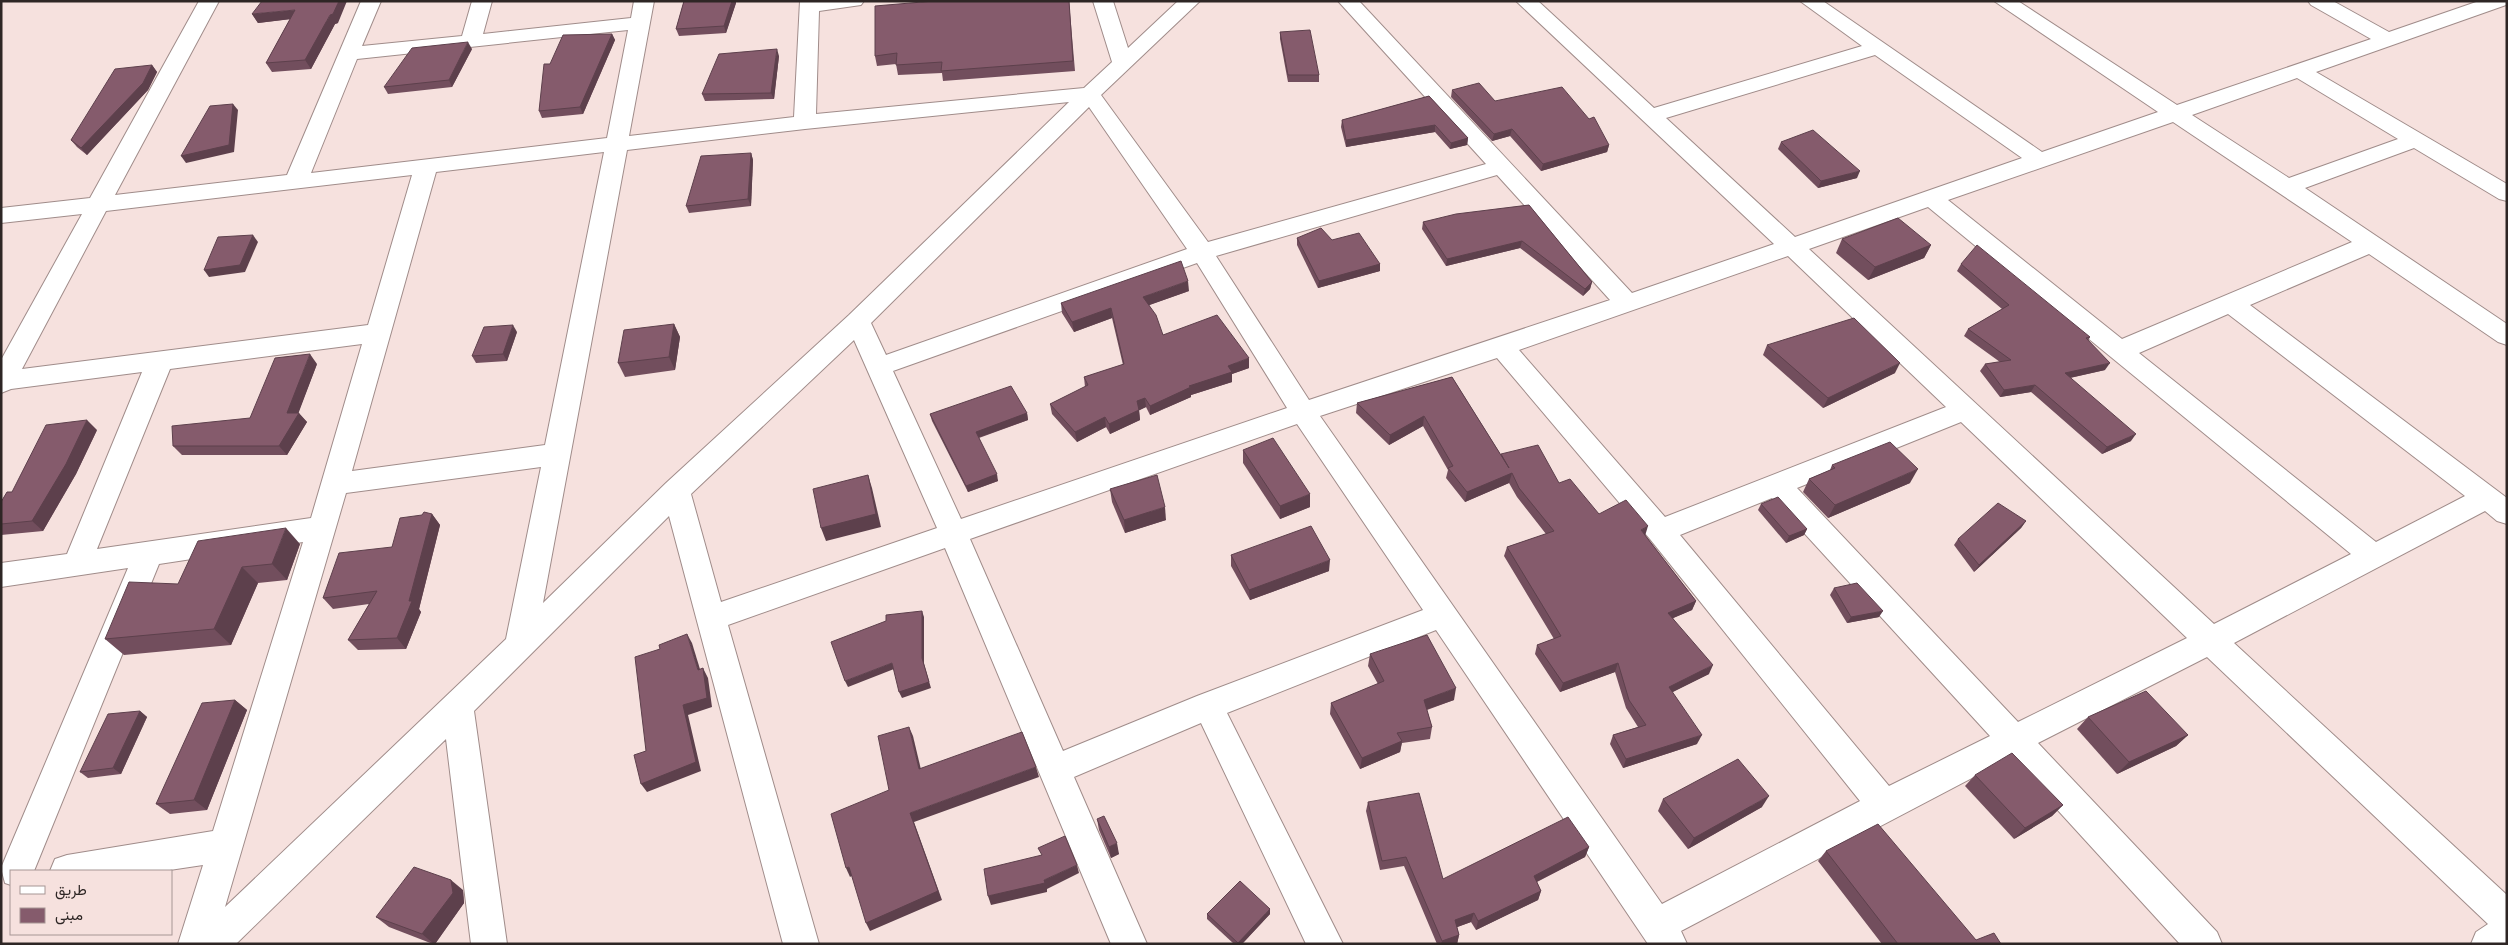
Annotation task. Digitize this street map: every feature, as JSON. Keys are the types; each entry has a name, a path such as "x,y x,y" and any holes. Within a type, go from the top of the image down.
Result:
{"street":[{"path":"2,382 209,1"},
{"path":"296,182 371,1"},
{"path":"471,41 482,1"},
{"path":"805,122 810,4 854,1"},
{"path":"1103,1 1123,64"},
{"path":"211,944 458,707 676,491 858,321 1090,94 1190,1"},
{"path":"1348,1 1628,304"},
{"path":"1526,1 2212,640 2507,919"},
{"path":"1810,1 2041,161"},
{"path":"2318,1 2388,40"},
{"path":"711,618 1303,412 1628,304 2500,1 2507,4"},
{"path":"2011,2 2507,336"},
{"path":"348,54 471,41 642,12 522,642"},
{"path":"1650,116 1877,48"},
{"path":"2300,71 2507,194"},
{"path":"1,216 805,122 1090,94"},
{"path":"1090,94 1202,252 1303,412 1663,935 1884,804 2212,640 2372,555 2496,505"},
{"path":"2287,187 2416,140"},
{"path":"196,944 322,528 426,167"},
{"path":"878,367 1202,252 1501,167"},
{"path":"1932,199 2372,555"},
{"path":"2121,350 2370,244"},
{"path":"2232,304 2496,505"},
{"path":"858,321 953,534 1129,944"},
{"path":"2,382 378,333"},
{"path":"1502,347 1660,531 1884,804"},
{"path":"77,564 160,361"},
{"path":"1660,531 1965,410"},
{"path":"334,484 558,454"},
{"path":"1777,485 2204,944"},
{"path":"676,491 801,944"},
{"path":"1,575 322,528"},
{"path":"17,870 148,554"},
{"path":"1054,770 1208,706 1443,615"},
{"path":"1208,706 1325,944"},
{"path":"458,707 489,944"},
{"path":"73,870 226,845"},
{"path":"2488,944 2507,932"}],"building":[{"path":"262,1 339,1 305,60 266,63 295,10 252,14"},
{"path":"684,1 732,1 724,26 676,29"},
{"path":"934,1 1069,1 1073,61 941,71 942,62 896,65 897,53 875,56 875,6"},
{"path":"1310,30 1319,75 1288,75 1280,32"},
{"path":"612,34 580,107 539,111 544,64 550,64 563,35"},
{"path":"468,42 449,80 384,87 412,48"},
{"path":"777,49 771,93 702,94 719,54"},
{"path":"152,65 143,83 81,148 71,140 115,69"},
{"path":"1479,83 1495,101 1562,87 1589,119 1594,117 1609,145 1543,164 1512,129 1494,134 1452,90"},
{"path":"1429,96 1468,138 1451,143 1435,125 1346,140 1342,120"},
{"path":"233,104 229,145 181,156 210,106"},
{"path":"1813,130 1860,171 1821,181 1781,142"},
{"path":"751,153 748,199 686,206 701,156"},
{"path":"1529,205 1592,282 1585,289 1522,241 1447,259 1423,222 1456,214"},
{"path":"1898,218 1931,245 1875,267 1842,239"},
{"path":"1321,228 1332,240 1359,233 1380,264 1319,281 1297,238"},
{"path":"253,235 240,265 204,270 218,237"},
{"path":"1977,245 2090,337 2086,338 2110,363 2065,373 2136,434 2107,447 2035,385 2004,390 1985,364 2011,360 1968,329 2009,305 1961,264"},
{"path":"1181,261 1188,281 1143,297 1156,315 1163,335 1217,315 1249,358 1228,366 1232,372 1189,386 1191,387 1150,406 1145,398 1137,401 1139,410 1109,424 1105,417 1075,432 1050,404 1088,385 1084,377 1124,364 1111,308 1072,322 1061,303"},
{"path":"1854,318 1900,363 1828,398 1767,345"},
{"path":"674,324 669,357 618,363 624,330"},
{"path":"513,325 503,354 472,356 484,327"},
{"path":"310,354 287,413 299,413 279,446 173,446 172,426 250,418 275,358"},
{"path":"1452,377 1509,468 1501,454 1538,445 1559,483 1570,479 1599,514 1626,500 1648,526 1641,530 1696,601 1668,613 1713,665 1669,687 1702,735 1626,759 1613,735 1646,725 1629,700 1618,663 1563,683 1537,645 1561,636 1507,547 1554,531 1519,488 1512,473 1467,492 1448,468 1453,466 1424,416 1390,435 1357,403"},
{"path":"1011,386 1027,413 976,432 997,474 966,486 930,414"},
{"path":"87,420 66,464 32,521 1,524 1,502 7,492 12,492 46,425"},
{"path":"1273,438 1310,494 1280,506 1243,450"},
{"path":"1890,442 1918,469 1835,505 1809,479 1835,468 1832,465"},
{"path":"868,475 876,514 821,528 813,489"},
{"path":"1157,475 1165,507 1124,520 1110,489"},
{"path":"1778,497 1807,529 1789,536 1761,504"},
{"path":"1998,503 2026,521 1979,565 1958,539"},
{"path":"424,512 432,514 409,601 412,601 397,638 348,640 377,591 323,598 339,553 392,547 400,518 422,515"},
{"path":"1311,526 1330,560 1249,590 1231,555"},
{"path":"286,528 272,564 242,567 214,629 105,639 129,582 178,584 198,541"},
{"path":"1857,583 1883,611 1851,617 1834,588"},
{"path":"922,611 922,658 929,682 899,692 892,663 845,681 831,642 886,621 886,615"},
{"path":"687,634 698,670 703,668 707,698 683,705 696,762 641,784 634,755 646,751 635,657 660,649 659,645"},
{"path":"1427,635 1456,688 1424,700 1432,727 1397,733 1402,741 1362,758 1331,703 1384,681 1370,654"},
{"path":"2146,691 2188,735 2129,762 2088,717"},
{"path":"235,700 194,800 156,804 202,703"},
{"path":"140,711 113,768 80,772 108,714"},
{"path":"909,727 919,769 1022,732 1036,767 910,813 938,891 866,923 849,867 846,868 831,814 889,790 878,736"},
{"path":"2012,753 2063,805 2025,828 1975,775"},
{"path":"1738,759 1769,796 1694,838 1663,799"},
{"path":"1419,793 1443,879 1568,817 1589,847 1534,876 1541,891 1478,921 1474,913 1455,920 1459,935 1442,941 1406,857 1382,861 1368,802"},
{"path":"1104,816 1117,843 1109,847 1097,819"},
{"path":"1878,824 1976,940 1994,933 2001,944 1898,944 1826,851"},
{"path":"1065,836 1077,865 1044,880 1045,883 988,896 984,869 1042,855 1038,848"},
{"path":"414,867 451,880 453,893 422,934 376,917"},
{"path":"1240,881 1270,909 1238,943 1207,914"}]}
